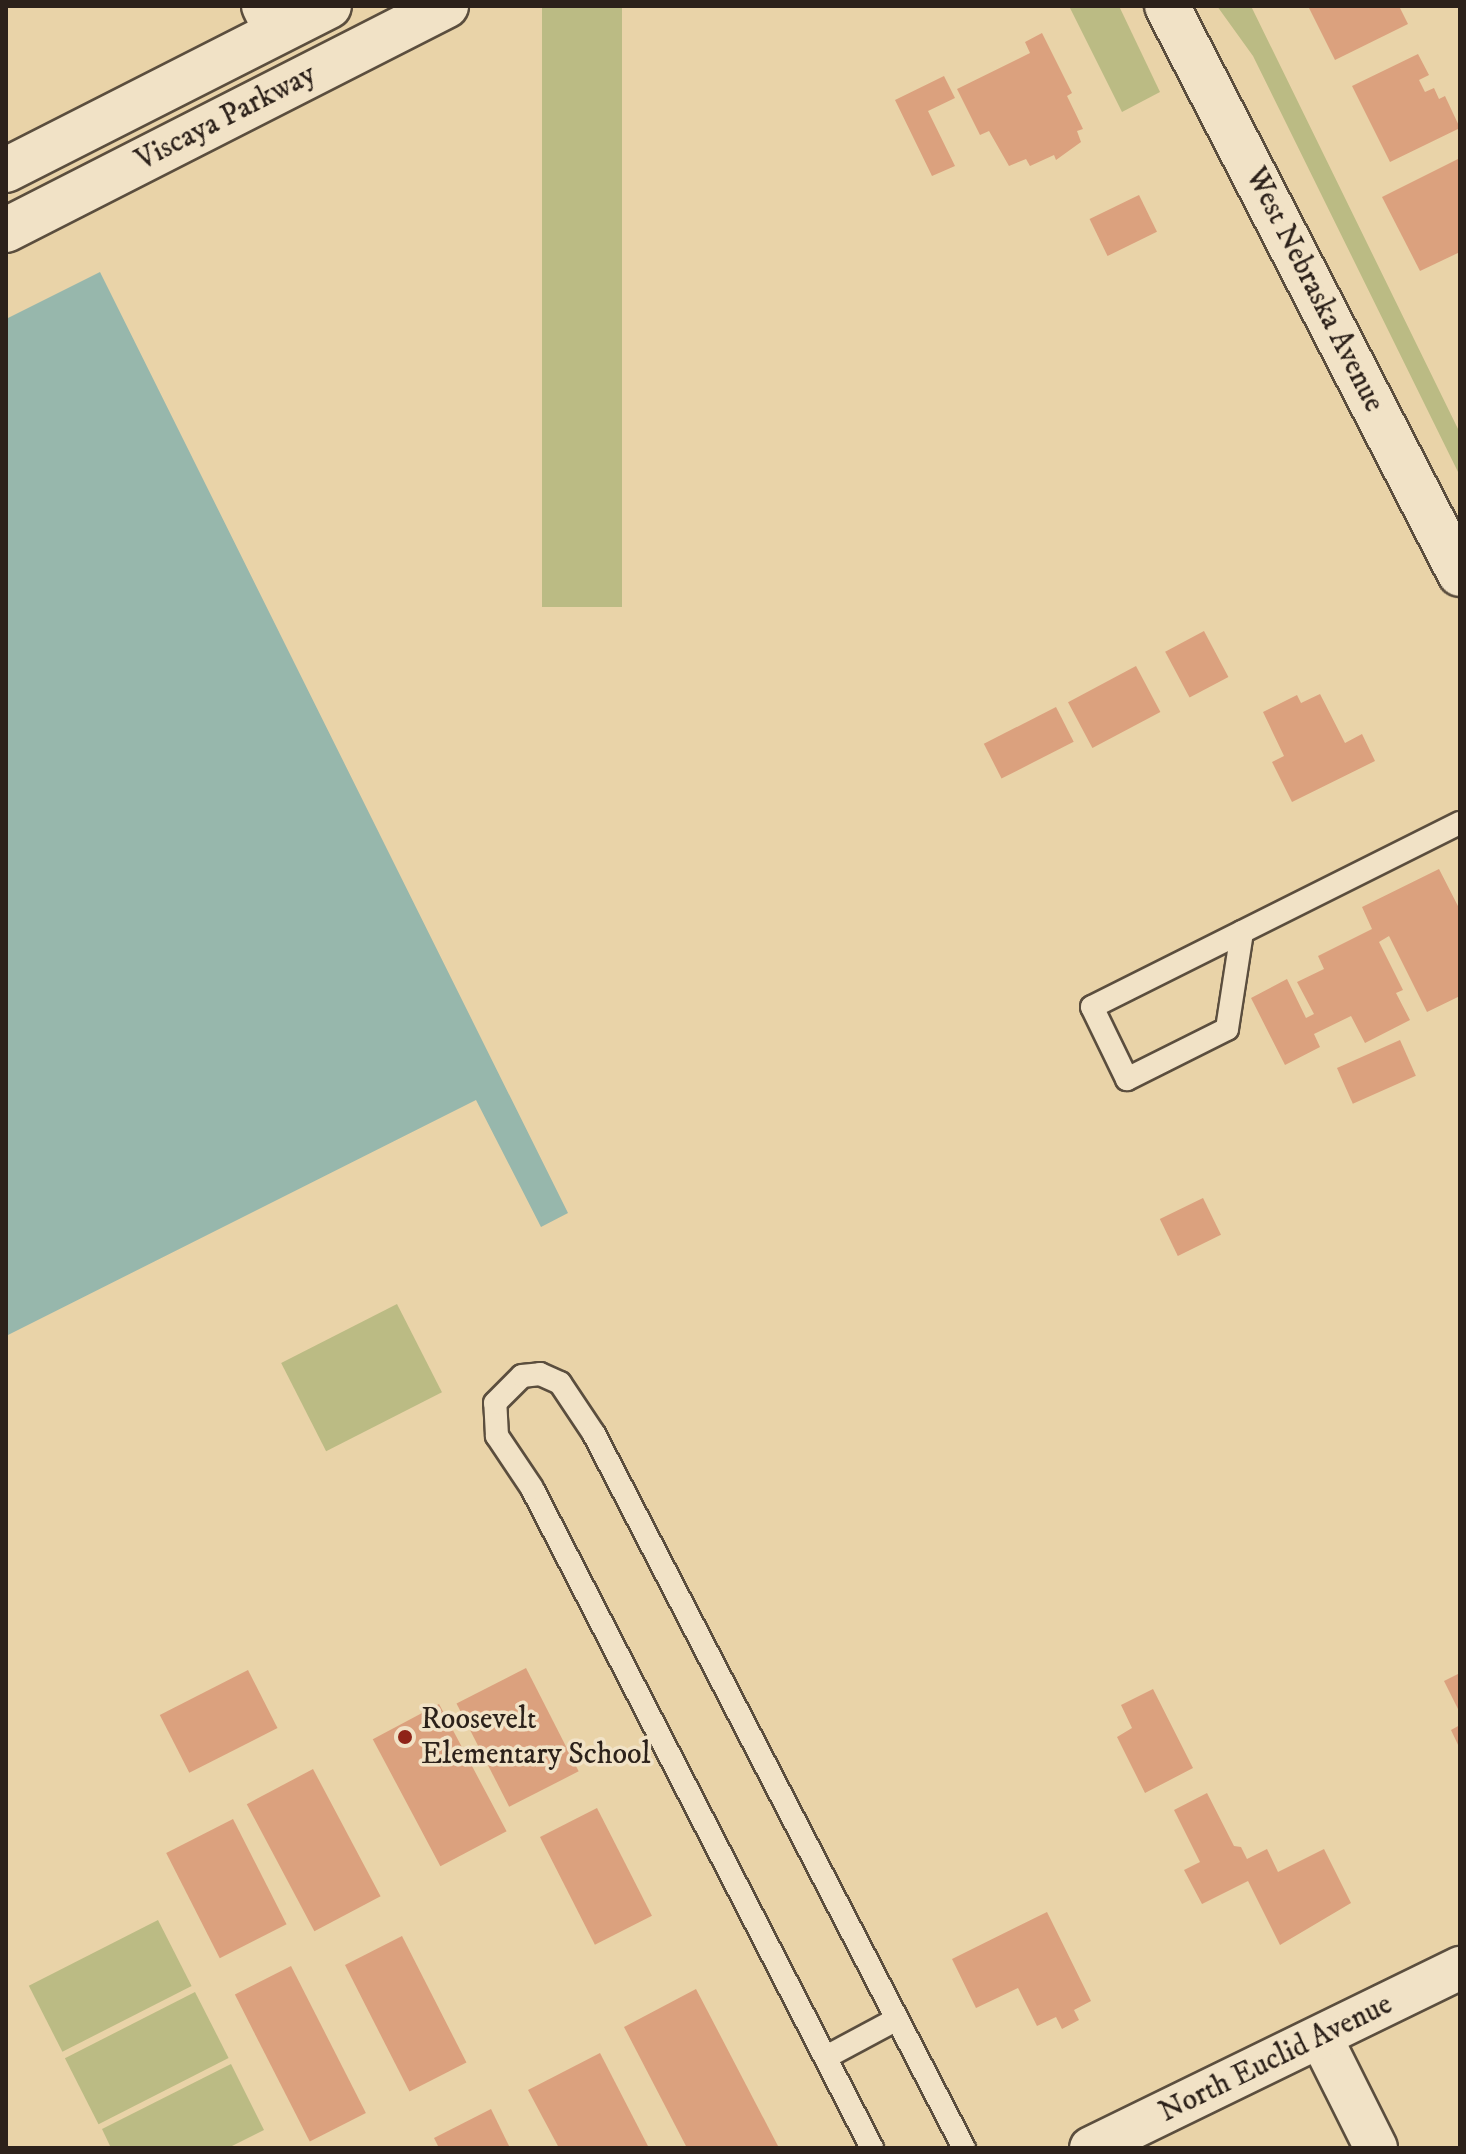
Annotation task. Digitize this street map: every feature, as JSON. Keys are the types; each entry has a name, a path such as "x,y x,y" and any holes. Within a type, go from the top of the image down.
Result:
{"street":[{"name":"Viscaya Parkway","path":"6,170 269,19 329,6"},
{"name":"Viscaya Parkway","path":"6,230 446,6"},
{"name":"West Nebraska Avenue","path":"1167,6 1460,574"},
{"path":"6,214 35,187 249,81 277,48 269,19"},
{"name":"North Euclid Avenue","path":"1091,2148 1460,1968"},
{"path":"1321,2038 1376,2148"}],"lane":[{"path":"1242,932 1227,1029 1127,1079 1092,1007 1242,932 1460,823"},
{"path":"872,2148 828,2056 532,1488 507,1456 493,1419 495,1403 522,1376 540,1374 560,1383 594,1434 964,2148"},
{"path":"828,2056 897,2019"}],"green space":[{"path":"542,6 622,6 622,607 542,607"},
{"path":"1069,6 1119,6 1160,92 1122,112"},
{"path":"1217,6 1251,6 1460,433 1460,476 1253,56"},
{"path":"397,1304 442,1392 326,1451 281,1363"},
{"path":"158,1920 192,1986 62,2052 29,1986"},
{"path":"195,1992 229,2058 99,2124 65,2058"},
{"path":"231,2064 264,2130 228,2148 111,2148 102,2129"}],"water":[{"path":"100,272 568,1213 541,1227 476,1100 6,1336 6,319"}],"building":[{"path":"1308,6 1399,6 1408,24 1335,60"},
{"path":"1042,33 1072,93 1067,96 1083,129 1077,131 1081,142 1056,160 1054,155 1030,166 1026,159 1009,166 989,131 980,135 957,89 1030,53 1025,42"},
{"path":"1418,54 1429,75 1419,80 1425,92 1434,88 1439,99 1445,96 1460,128 1390,162 1352,86"},
{"path":"944,76 955,98 928,111 955,166 932,176 895,100"},
{"path":"1460,158 1460,252 1420,271 1382,197"},
{"path":"1139,195 1157,232 1108,256 1090,219"},
{"path":"1204,631 1228,677 1190,698 1165,652"},
{"path":"1136,666 1160,712 1092,748 1068,702"},
{"path":"1320,694 1345,743 1362,734 1375,761 1292,802 1272,762 1284,756 1263,712 1297,695 1301,703"},
{"path":"1056,707 1074,742 1002,779 984,744"},
{"path":"1439,869 1460,910 1460,996 1427,1012 1389,936 1379,942 1403,990 1396,993 1410,1020 1365,1043 1351,1016 1314,1034 1320,1047 1285,1065 1251,998 1287,979 1306,1018 1314,1014 1297,982 1324,969 1318,956 1372,929 1362,907"},
{"path":"1400,1040 1416,1076 1353,1104 1337,1068"},
{"path":"1203,1198 1221,1235 1178,1256 1160,1219"},
{"path":"526,1668 579,1771 509,1807 457,1703"},
{"path":"248,1670 278,1728 189,1773 160,1715"},
{"path":"1460,1673 1460,1713 1444,1681"},
{"path":"1153,1689 1193,1768 1145,1793 1117,1737 1132,1728 1121,1705"},
{"path":"439,1704 507,1831 440,1866 373,1739"},
{"path":"1460,1725 1460,1749 1451,1730"},
{"path":"313,1769 381,1896 314,1931 247,1804"},
{"path":"1207,1793 1234,1846 1241,1847 1247,1859 1267,1849 1278,1872 1324,1849 1351,1903 1280,1945 1248,1881 1202,1904 1184,1870 1200,1862 1174,1810"},
{"path":"597,1808 652,1916 595,1945 540,1837"},
{"path":"233,1819 287,1924 220,1958 166,1853"},
{"path":"1047,1912 1091,2001 1074,2010 1079,2020 1062,2029 1056,2017 1037,2026 1018,1988 976,2008 952,1959"},
{"path":"402,1936 466,2063 409,2092 345,1965"},
{"path":"291,1966 366,2113 310,2142 235,1995"},
{"path":"696,1989 778,2146 775,2148 687,2148 624,2027"},
{"path":"600,2053 649,2148 559,2148 528,2090"},
{"path":"491,2109 510,2148 439,2148 434,2138"}],"place":[{"name":"Roosevelt Elementary School","path":"405,1737"}]}
